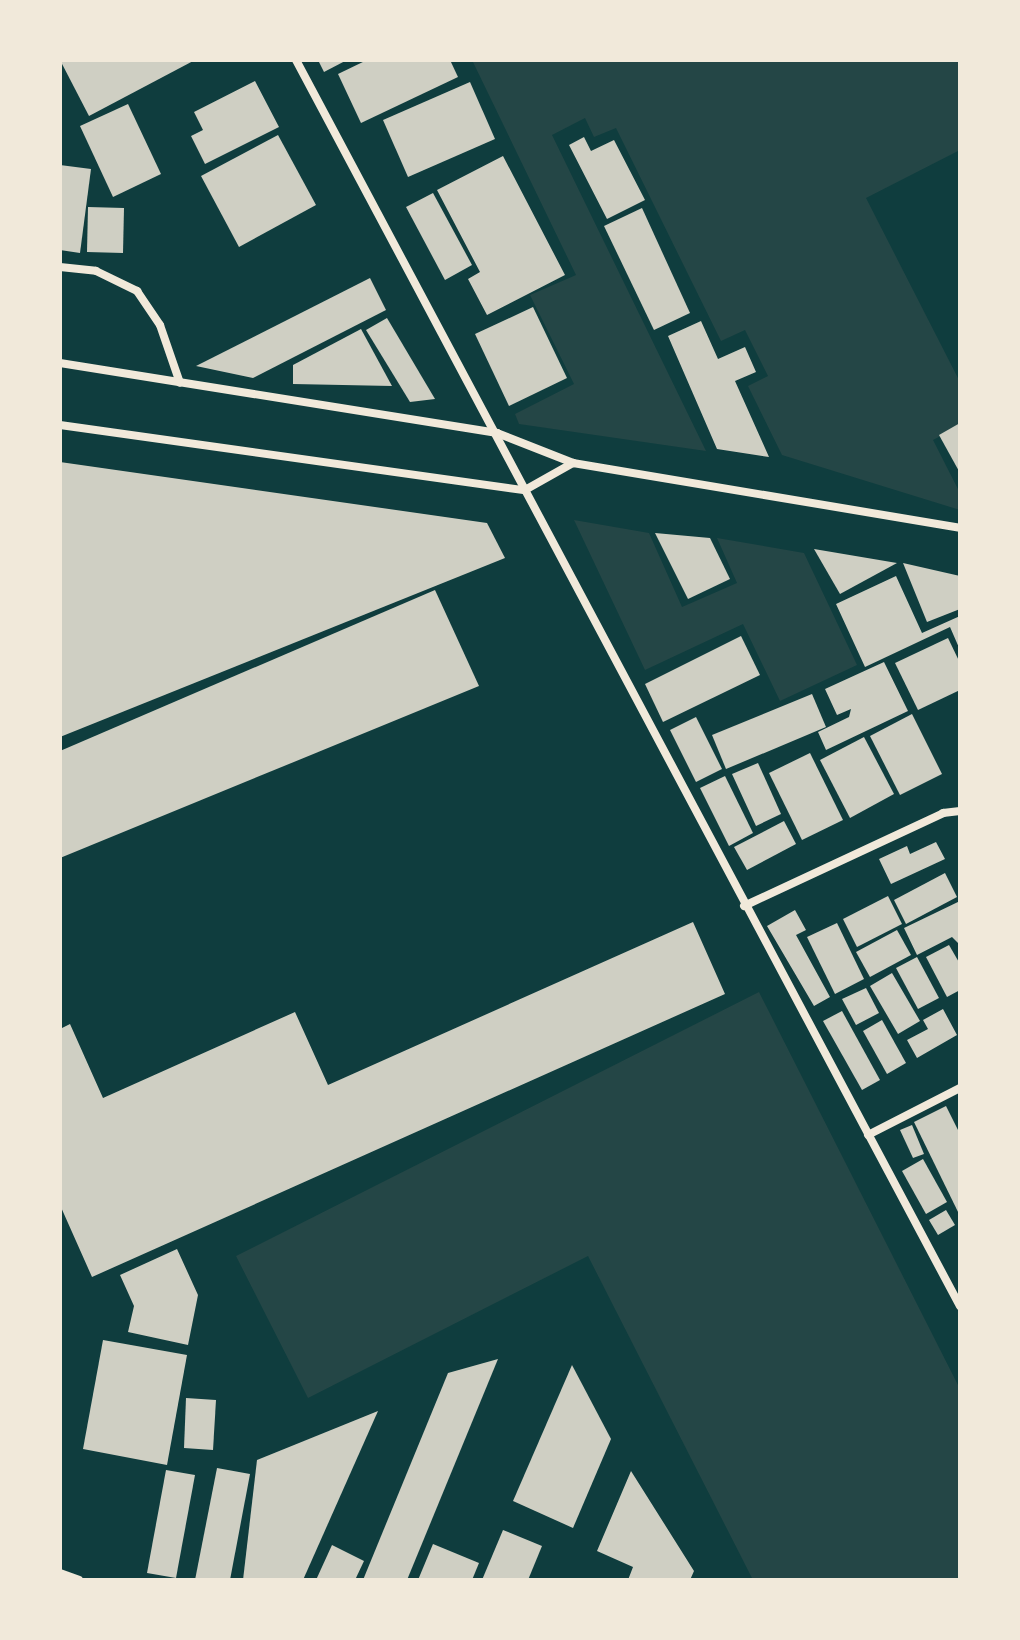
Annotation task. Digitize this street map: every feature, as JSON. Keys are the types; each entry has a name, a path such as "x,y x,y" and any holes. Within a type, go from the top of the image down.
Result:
{"street":[{"path":"296,60 497,433 744,906 960,1306"},
{"path":"60,267 96,271 137,291 160,325 180,383"},
{"path":"60,363 497,433 573,463 960,528"},
{"path":"60,425 525,490 573,463"},
{"path":"744,906 943,813 960,811"},
{"path":"868,1135 960,1088"},
{"path":"60,1573 79,1580"}],"shaded area":[{"path":"472,60 960,60 960,150 866,198 960,382 960,426 933,440 960,493 960,510 782,455 748,386 768,376 745,330 721,341 616,128 594,137 585,118 552,135 706,451 519,424 515,414 574,384 530,295 576,275"},
{"path":"574,520 649,533 682,607 737,583 717,538 804,553 857,665 780,701 743,624 645,670"},
{"path":"759,992 960,1389 960,1580 753,1580 588,1256 308,1398 236,1256"}],"building":[{"path":"60,60 195,60 89,116"},
{"path":"318,60 347,60 324,72"},
{"path":"367,60 450,60 458,77 361,123 338,74"},
{"path":"255,81 279,127 205,164 191,136 203,130 194,112"},
{"path":"470,82 495,139 408,177 383,120"},
{"path":"128,104 161,174 113,197 80,126"},
{"path":"278,135 316,205 239,247 201,176"},
{"path":"584,137 591,151 614,140 645,200 607,219 569,145"},
{"path":"503,156 565,275 487,315 468,279 480,272 437,190"},
{"path":"60,165 91,169 80,253 60,250"},
{"path":"433,193 472,265 445,280 406,207"},
{"path":"88,207 124,208 123,253 87,252"},
{"path":"642,208 690,313 654,330 604,226"},
{"path":"370,278 386,310 253,378 196,366"},
{"path":"533,307 567,378 509,406 475,334"},
{"path":"387,318 435,399 410,402 366,330"},
{"path":"701,321 718,359 745,347 756,372 735,381 769,457 717,449 668,336"},
{"path":"361,329 392,386 293,384 293,365"},
{"path":"960,423 960,473 939,435"},
{"path":"60,462 487,523 505,558 60,737"},
{"path":"655,533 710,538 730,579 688,599"},
{"path":"814,549 897,563 840,594"},
{"path":"903,563 960,576 960,609 927,622"},
{"path":"896,576 922,633 960,616 960,650 950,627 865,667 836,604"},
{"path":"435,590 479,686 60,858 60,751"},
{"path":"741,636 760,675 663,722 645,684"},
{"path":"948,638 960,663 960,690 918,710 895,663"},
{"path":"884,662 908,711 826,750 818,732 849,717 851,709 837,715 825,689"},
{"path":"812,694 826,727 726,769 712,735"},
{"path":"912,714 942,774 900,795 870,736"},
{"path":"696,717 722,769 696,782 670,730"},
{"path":"864,737 894,794 850,818 820,760"},
{"path":"810,753 843,820 802,840 769,773"},
{"path":"758,763 781,814 756,826 732,774"},
{"path":"725,776 753,833 729,846 700,788"},
{"path":"784,821 796,844 747,870 734,847"},
{"path":"936,842 945,859 891,884 879,859 907,846 910,854"},
{"path":"945,873 957,897 906,924 894,900"},
{"path":"888,896 902,924 857,947 843,919"},
{"path":"960,901 960,945 952,937 917,955 904,928"},
{"path":"795,910 806,930 796,935 830,997 814,1006 767,926"},
{"path":"693,922 725,994 92,1277 60,1205 60,1029 70,1024 103,1098 295,1012 328,1085"},
{"path":"837,923 864,979 835,994 807,937"},
{"path":"897,930 911,955 870,977 856,952"},
{"path":"949,945 960,964 960,990 947,997 926,957"},
{"path":"917,957 939,998 918,1009 896,968"},
{"path":"892,973 920,1021 898,1034 870,986"},
{"path":"866,988 879,1013 856,1025 842,999"},
{"path":"943,1009 957,1035 917,1058 907,1040 928,1029 923,1020"},
{"path":"842,1011 880,1080 862,1090 823,1021"},
{"path":"882,1020 906,1063 887,1074 863,1031"},
{"path":"946,1106 960,1134 960,1216 914,1122"},
{"path":"912,1125 924,1154 913,1158 900,1130"},
{"path":"923,1159 947,1202 926,1214 902,1171"},
{"path":"946,1210 955,1225 938,1235 929,1220"},
{"path":"177,1249 198,1295 188,1345 128,1332 134,1306 120,1275"},
{"path":"103,1340 187,1355 167,1465 83,1449"},
{"path":"498,1359 407,1580 363,1580 448,1373"},
{"path":"572,1365 611,1439 573,1528 513,1501"},
{"path":"186,1398 216,1400 213,1450 184,1448"},
{"path":"378,1411 303,1580 243,1580 257,1460"},
{"path":"217,1468 250,1474 230,1580 195,1580"},
{"path":"166,1470 195,1475 176,1578 147,1573"},
{"path":"631,1471 694,1571 690,1580 628,1580 633,1567 597,1551"},
{"path":"503,1530 542,1546 528,1580 482,1580"},
{"path":"433,1544 479,1563 472,1580 418,1580"},
{"path":"332,1545 364,1561 355,1580 316,1580"}]}
